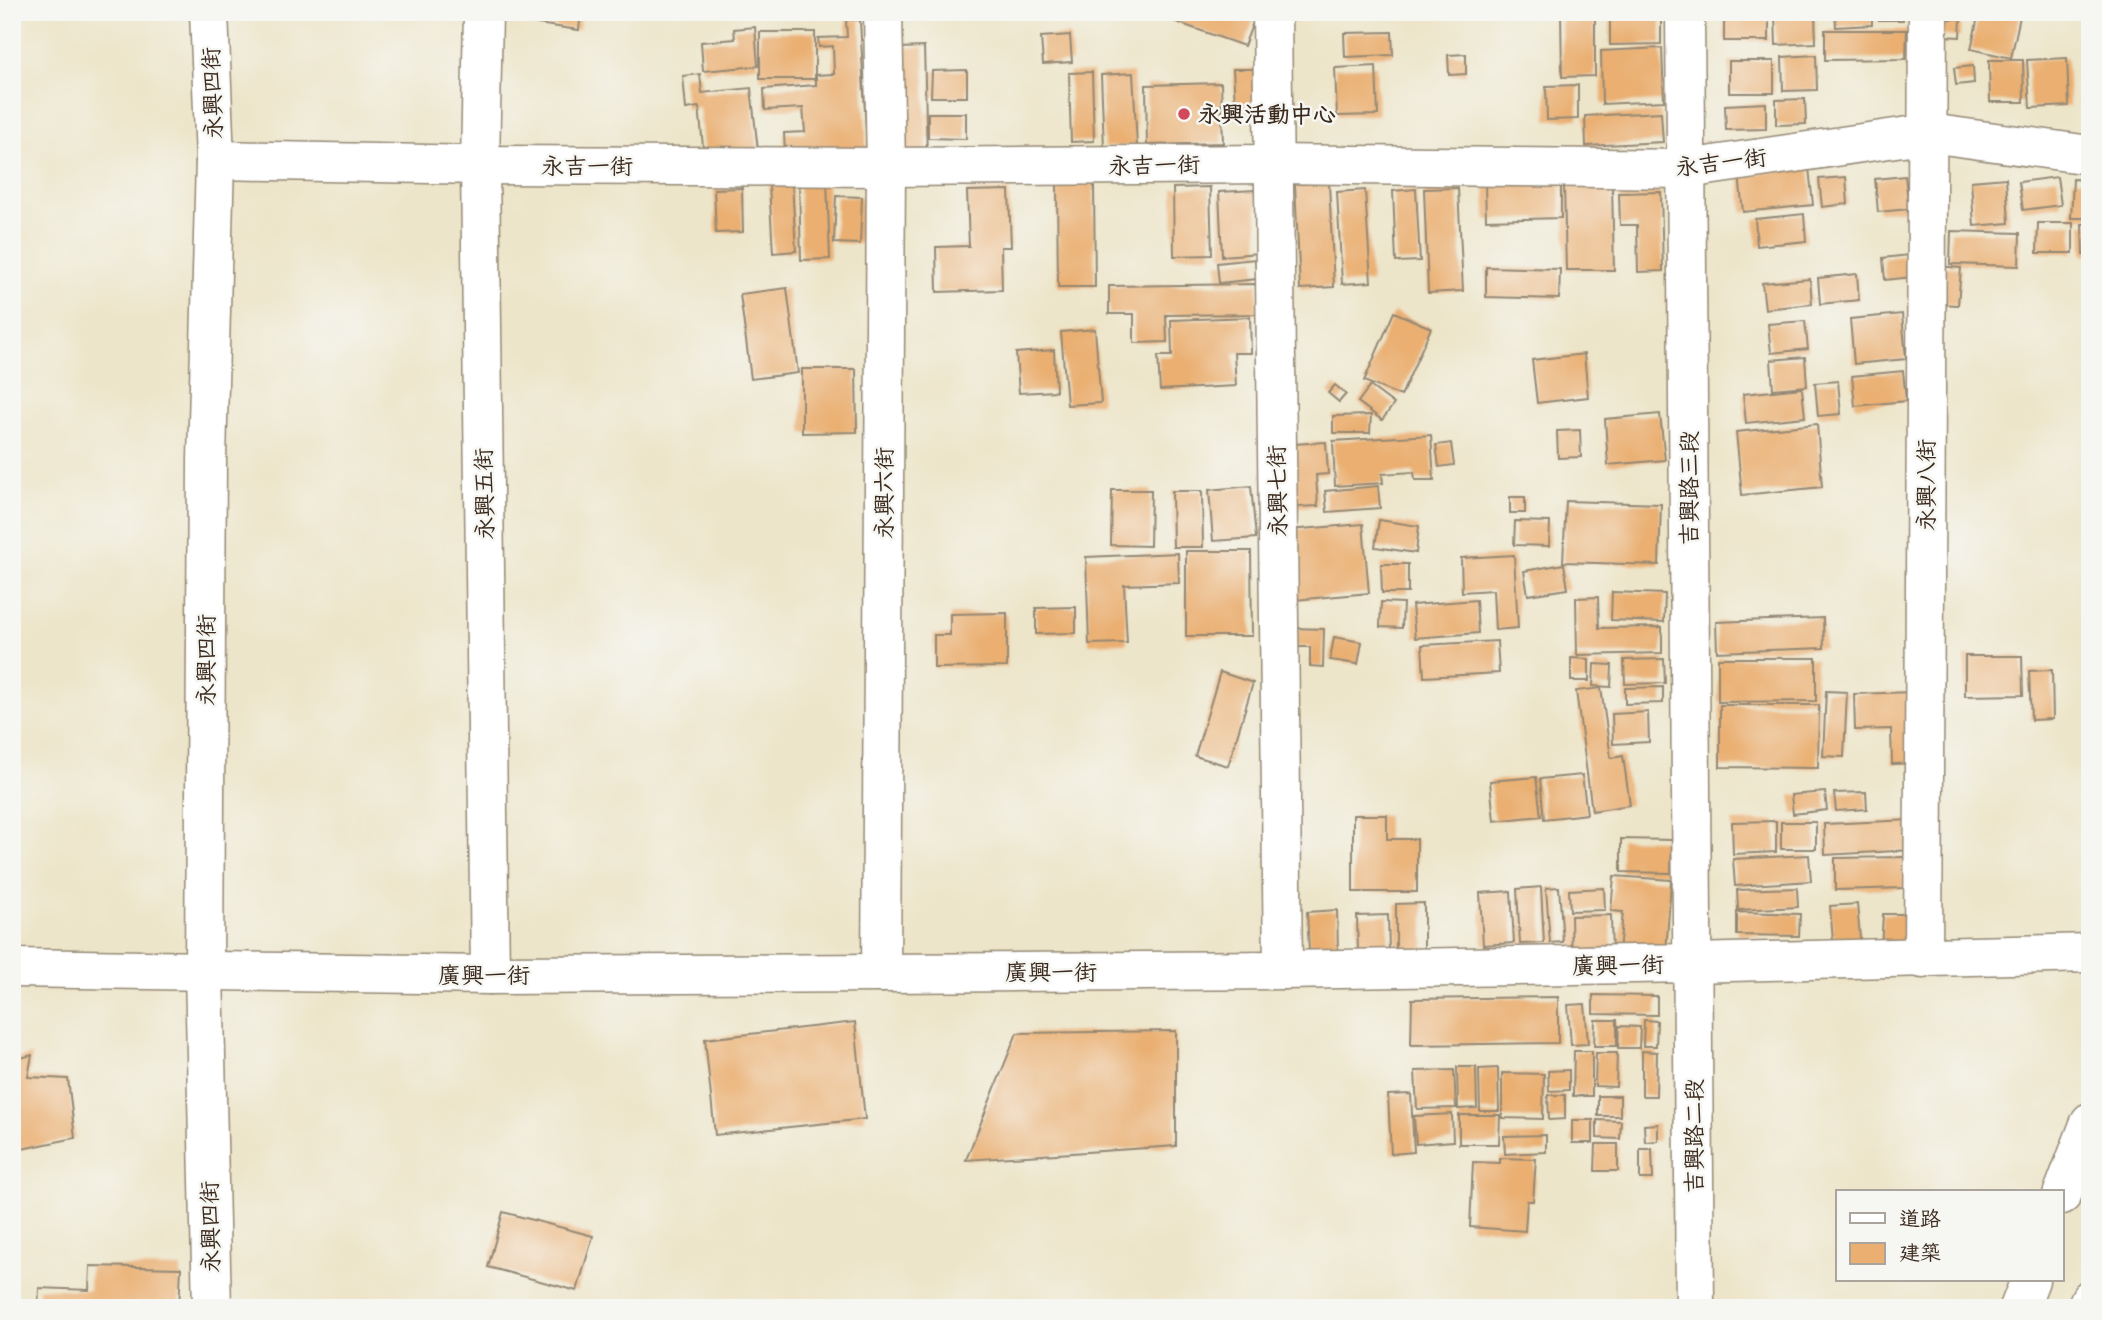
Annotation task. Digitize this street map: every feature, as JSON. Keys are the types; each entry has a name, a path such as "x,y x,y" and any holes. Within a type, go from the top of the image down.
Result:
{"street":[{"name":"永興四街","path":"209,12 215,160 207,459 204,971 212,1308"},
{"name":"永興五街","path":"483,12 480,166 490,975"},
{"name":"永興六街","path":"881,973 886,167 883,12"},
{"name":"永興七街","path":"1272,12 1283,970"},
{"name":"吉興路三段","path":"1685,12 1692,963"},
{"name":"永興八街","path":"1923,959 1928,12"},
{"name":"永吉一街","path":"215,160 480,166 1273,164 1687,169 1929,134 2090,155"},
{"name":"廣興一街","path":"12,968 490,975 881,973 1283,970 1923,959 2090,953"},
{"name":"吉興路二段","path":"1692,963 1695,1308"},
{"path":"2064,1190 2090,1122"},
{"path":"2019,1308 2028,1282"},
{"path":"2086,1308 2090,1299"}],"building":[{"path":"539,12 581,12 579,30 537,24"},
{"path":"1148,12 1257,12 1244,46"},
{"path":"1561,12 1595,12 1595,76 1562,77"},
{"path":"1610,12 1661,12 1661,44 1610,45"},
{"path":"1724,12 1769,13 1769,41 1724,41"},
{"path":"1835,12 1872,12 1872,25 1836,27"},
{"path":"1880,12 1903,12 1903,20 1879,20"},
{"path":"1979,12 2021,12 2011,58 1971,49"},
{"path":"1815,15 1816,43 1776,45 1775,16"},
{"path":"1942,19 1961,19 1960,37 1942,36"},
{"path":"846,20 860,20 867,149 785,153 784,133 805,132 803,108 765,110 764,89 816,85 816,75 834,74 833,46 819,47 818,38 847,37"},
{"path":"755,27 758,66 703,71 701,42 735,39 734,29"},
{"path":"1825,30 1907,30 1906,59 1825,60"},
{"path":"760,32 815,32 815,79 760,79"},
{"path":"1392,32 1393,55 1345,57 1344,33"},
{"path":"1070,35 1072,62 1043,64 1041,37"},
{"path":"924,47 927,156 902,156 900,48"},
{"path":"1662,48 1664,101 1602,104 1601,51"},
{"path":"1466,54 1466,74 1449,75 1448,55"},
{"path":"1816,55 1817,90 1783,91 1782,57"},
{"path":"2067,58 2069,106 2030,108 2027,60"},
{"path":"1989,60 2023,60 2024,102 1990,102"},
{"path":"1729,61 1774,61 1774,93 1729,93"},
{"path":"1376,66 1378,115 1337,116 1335,68"},
{"path":"1973,66 1974,83 1956,85 1954,68"},
{"path":"1233,69 1263,69 1264,103 1235,104"},
{"path":"967,70 967,97 931,97 932,71"},
{"path":"1092,72 1094,141 1071,142 1069,73"},
{"path":"1133,73 1137,146 1104,147 1101,75"},
{"path":"700,74 702,93 751,88 759,160 704,156 699,107 686,109 683,76"},
{"name":"永興活動中心","path":"1221,83 1223,143 1147,145 1146,85"},
{"path":"1578,85 1578,119 1547,120 1546,86"},
{"path":"1805,99 1806,124 1776,125 1776,100"},
{"path":"1766,103 1766,129 1726,130 1725,105"},
{"path":"1661,112 1663,142 1586,146 1585,116"},
{"path":"928,113 966,113 966,139 928,138"},
{"path":"1809,168 1813,205 1743,212 1739,175"},
{"path":"1905,176 1909,209 1878,212 1875,179"},
{"path":"1846,177 1848,204 1822,207 1819,179"},
{"path":"2057,177 2061,205 2023,210 2019,182"},
{"path":"2006,178 2009,223 1974,226 1971,181"},
{"path":"2073,179 2090,180 2090,218 2071,218"},
{"path":"827,180 830,259 801,260 799,182"},
{"path":"1561,182 1561,218 1486,220 1485,184"},
{"path":"792,183 796,251 773,253 769,185"},
{"path":"1329,183 1334,287 1300,289 1295,184"},
{"path":"1057,184 1094,184 1095,287 1058,287"},
{"path":"1612,185 1614,270 1566,270 1564,186"},
{"path":"1210,187 1212,255 1174,256 1173,188"},
{"path":"742,188 743,232 716,233 714,189"},
{"path":"1458,188 1463,291 1428,293 1424,189"},
{"path":"1416,189 1420,261 1396,262 1393,191"},
{"path":"1009,190 1011,247 1001,247 1002,290 937,292 936,247 969,246 967,191"},
{"path":"1256,190 1259,253 1222,256 1219,192"},
{"path":"1365,190 1371,282 1342,284 1337,192"},
{"path":"1661,192 1663,271 1638,272 1637,225 1620,225 1619,193"},
{"path":"836,196 862,197 860,244 834,243"},
{"path":"1804,214 1806,241 1757,246 1755,219"},
{"path":"2038,223 2073,223 2073,253 2037,253"},
{"path":"2082,224 2090,224 2090,254 2083,255"},
{"path":"1951,231 2020,233 2019,266 1950,264"},
{"path":"1909,255 1912,277 1885,280 1883,258"},
{"path":"1255,259 1257,279 1219,283 1217,263"},
{"path":"1938,266 1961,268 1958,305 1935,304"},
{"path":"1486,267 1560,269 1559,299 1486,297"},
{"path":"1857,274 1859,300 1820,304 1818,278"},
{"path":"1810,279 1812,304 1765,309 1762,283"},
{"path":"1258,284 1257,314 1166,315 1167,342 1134,343 1134,314 1109,314 1109,286"},
{"path":"787,288 798,373 751,379 740,294"},
{"path":"1394,312 1431,328 1401,396 1364,381"},
{"path":"1902,314 1906,359 1854,364 1850,319"},
{"path":"1250,317 1251,353 1234,353 1236,386 1160,390 1158,356 1172,356 1171,320"},
{"path":"1805,321 1808,349 1771,353 1768,324"},
{"path":"1095,329 1101,403 1067,405 1061,332"},
{"path":"1054,350 1056,391 1019,393 1016,353"},
{"path":"1584,354 1588,397 1537,403 1532,360"},
{"path":"1805,357 1807,386 1773,389 1771,360"},
{"path":"802,369 856,369 857,432 802,433"},
{"path":"1903,371 1906,401 1855,406 1852,376"},
{"path":"1838,381 1841,414 1818,416 1815,383"},
{"path":"1335,385 1346,394 1339,402 1328,393"},
{"path":"1370,386 1394,404 1382,420 1358,402"},
{"path":"1802,388 1805,417 1746,423 1743,394"},
{"path":"1660,414 1665,460 1608,465 1605,419"},
{"path":"1371,415 1370,433 1333,433 1333,416"},
{"path":"1817,424 1822,487 1742,495 1736,432"},
{"path":"1580,430 1581,457 1558,458 1557,431"},
{"path":"1431,435 1434,480 1415,480 1414,472 1382,474 1383,483 1335,486 1333,441"},
{"path":"1326,442 1328,474 1316,475 1318,506 1297,507 1293,444"},
{"path":"1451,443 1454,465 1439,467 1436,445"},
{"path":"1251,486 1256,538 1213,541 1209,490"},
{"path":"1378,486 1380,508 1327,512 1325,491"},
{"path":"1112,490 1151,490 1150,546 1111,545"},
{"path":"1172,491 1202,491 1203,547 1173,547"},
{"path":"1510,497 1525,497 1525,513 1510,513"},
{"path":"1566,501 1661,504 1659,565 1563,562"},
{"path":"1379,520 1419,526 1416,553 1375,547"},
{"path":"1515,521 1550,522 1549,546 1514,545"},
{"path":"1363,524 1369,593 1295,600 1289,530"},
{"path":"1186,551 1251,551 1252,636 1186,636"},
{"path":"1178,553 1179,583 1124,585 1127,643 1089,644 1086,557"},
{"path":"1514,555 1518,628 1495,630 1493,590 1462,592 1461,558"},
{"path":"1381,564 1408,564 1408,593 1382,593"},
{"path":"1564,564 1568,589 1528,595 1524,571"},
{"path":"1612,592 1665,594 1664,622 1611,620"},
{"path":"1598,597 1599,628 1662,627 1662,653 1577,655 1576,598"},
{"path":"1476,600 1478,633 1415,638 1412,605"},
{"path":"1381,602 1403,603 1402,628 1380,627"},
{"path":"1076,607 1076,633 1036,634 1036,608"},
{"path":"1007,613 1007,667 934,668 934,635 950,635 950,614"},
{"path":"1823,618 1824,648 1717,652 1716,622"},
{"path":"1291,628 1324,629 1323,667 1310,666 1310,647 1291,647"},
{"path":"1334,637 1362,642 1358,664 1330,660"},
{"path":"1497,641 1499,673 1424,677 1422,645"},
{"path":"1965,656 2022,656 2023,695 1965,696"},
{"path":"1571,658 1589,659 1589,681 1571,681"},
{"path":"1718,658 1816,658 1816,701 1718,702"},
{"path":"1664,659 1665,683 1625,684 1624,660"},
{"path":"1594,664 1612,665 1611,687 1593,686"},
{"path":"2052,670 2053,719 2031,720 2029,671"},
{"path":"1220,672 1253,683 1228,766 1195,756"},
{"path":"1663,687 1663,703 1625,704 1625,688"},
{"path":"1601,688 1611,758 1623,756 1630,805 1592,811 1576,691"},
{"path":"1826,691 1847,692 1844,757 1823,756"},
{"path":"1913,692 1915,763 1892,764 1891,729 1855,730 1854,694"},
{"path":"1720,705 1819,705 1818,768 1720,767"},
{"path":"1648,712 1649,742 1613,744 1612,714"},
{"path":"1582,775 1587,814 1544,819 1540,779"},
{"path":"1536,777 1541,816 1494,821 1490,781"},
{"path":"1825,792 1827,810 1793,814 1791,795"},
{"path":"1866,792 1867,809 1836,811 1834,793"},
{"path":"1353,815 1387,815 1387,839 1417,839 1417,892 1353,892"},
{"path":"1911,820 1913,850 1825,855 1824,824"},
{"path":"1776,821 1776,852 1733,854 1732,822"},
{"path":"1781,822 1816,822 1816,849 1781,849"},
{"path":"1621,839 1672,840 1671,873 1621,872"},
{"path":"1809,855 1811,881 1735,886 1733,859"},
{"path":"1904,857 1905,888 1835,890 1835,858"},
{"path":"1614,876 1671,880 1666,954 1619,951 1623,912 1611,911"},
{"path":"1541,887 1544,943 1520,944 1517,889"},
{"path":"1559,887 1563,942 1550,943 1546,888"},
{"path":"1604,888 1605,910 1570,911 1569,890"},
{"path":"1797,888 1798,907 1738,910 1737,890"},
{"path":"1511,891 1514,943 1483,945 1480,893"},
{"path":"1424,903 1424,955 1396,955 1396,904"},
{"path":"1857,904 1861,950 1834,952 1830,906"},
{"path":"1337,910 1338,950 1309,951 1307,912"},
{"path":"1737,912 1800,914 1799,936 1737,935"},
{"path":"1883,914 1909,914 1908,949 1881,948"},
{"path":"1388,915 1389,951 1358,952 1357,916"},
{"path":"1611,915 1612,958 1572,960 1571,916"},
{"path":"1593,995 1657,996 1657,1015 1593,1014"},
{"path":"1558,997 1558,1043 1411,1045 1412,999"},
{"path":"1585,1004 1588,1044 1571,1045 1568,1005"},
{"path":"1595,1020 1617,1020 1617,1046 1594,1046"},
{"path":"1644,1020 1657,1021 1656,1046 1643,1046"},
{"path":"855,1022 865,1119 715,1135 705,1039"},
{"path":"1619,1026 1640,1027 1639,1048 1618,1048"},
{"path":"1176,1031 1176,1146 966,1160 1017,1033"},
{"path":"1574,1051 1592,1051 1592,1096 1573,1096"},
{"path":"1642,1051 1657,1052 1656,1096 1642,1096"},
{"path":"1596,1053 1617,1053 1616,1087 1595,1086"},
{"path":"32,1055 28,1077 68,1079 75,1138 22,1149 12,1146 12,1060"},
{"path":"1457,1067 1476,1067 1477,1108 1458,1109"},
{"path":"1498,1068 1499,1111 1480,1111 1479,1069"},
{"path":"1454,1070 1456,1108 1417,1109 1415,1071"},
{"path":"1569,1070 1569,1090 1549,1091 1548,1071"},
{"path":"1502,1073 1544,1074 1543,1119 1502,1118"},
{"path":"1411,1094 1414,1152 1391,1154 1388,1095"},
{"path":"1548,1095 1565,1095 1565,1119 1549,1120"},
{"path":"1598,1096 1620,1096 1620,1116 1598,1116"},
{"path":"1452,1114 1453,1141 1416,1144 1414,1116"},
{"path":"1459,1115 1500,1115 1499,1144 1459,1144"},
{"path":"1572,1120 1593,1120 1593,1143 1572,1143"},
{"path":"1597,1120 1621,1121 1620,1139 1597,1138"},
{"path":"1658,1124 1658,1141 1645,1142 1644,1125"},
{"path":"1546,1135 1546,1152 1505,1154 1504,1136"},
{"path":"1596,1144 1618,1144 1618,1171 1595,1171"},
{"path":"1640,1149 1652,1149 1653,1179 1640,1179"},
{"path":"1500,1158 1536,1159 1533,1201 1527,1201 1525,1231 1470,1227 1473,1162 1500,1163"},
{"path":"503,1212 593,1236 577,1291 488,1267"},
{"path":"90,1266 181,1268 179,1308 38,1308 39,1288 89,1290"}],"place":[{"name":"永興活動中心","path":"1184,114"}]}
